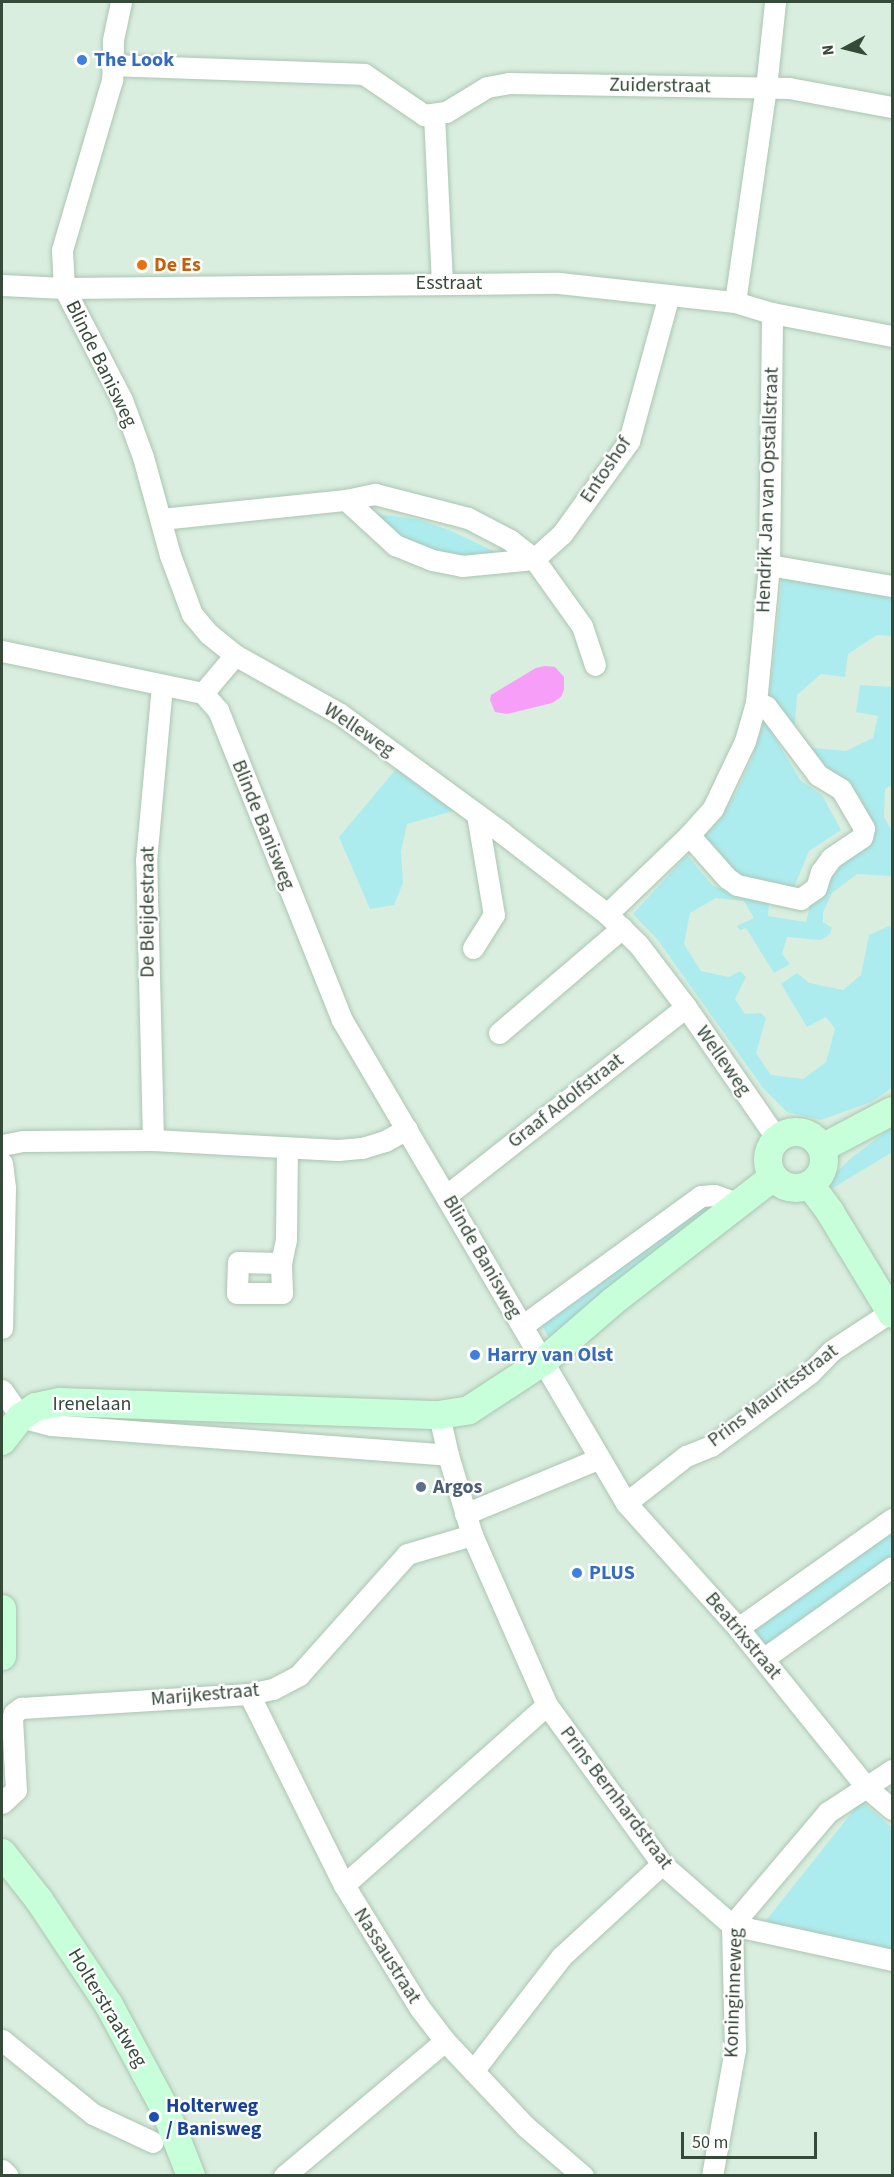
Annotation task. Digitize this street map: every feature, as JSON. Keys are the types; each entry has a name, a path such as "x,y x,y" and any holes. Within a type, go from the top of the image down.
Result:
{"main road":[{"path":"822,1148 892,1111"},
{"path":"793,1132 801,1132 810,1135 822,1148 824,1169 810,1185 794,1189 779,1183 773,1177 769,1154 777,1139 793,1132"},
{"name":"Irenelaan","path":"21,1417 36,1407 60,1402 439,1415 469,1410 480,1405 544,1361 612,1302 773,1177"},
{"path":"810,1185 830,1212 892,1313"},
{"path":"2,1441 21,1417"},
{"path":"2,1608 2,1656"},
{"name":"Holterstraatweg","path":"2,1853 39,1900 109,2005 164,2107 166,2145 191,2175"}],"street":[{"path":"64,288 62,250 112,80 113,41 121,2"},
{"path":"735,302 776,2"},
{"path":"112,65 364,74 414,110 424,115 434,114 442,282"},
{"name":"Zuiderstraat","path":"434,114 446,112 487,87 509,82 789,88 892,107"},
{"name":"Esstraat","path":"2,285 64,288 442,282 559,283 735,302 772,312 892,336"},
{"name":"Blinde Banisweg","path":"64,288 122,400 143,456 170,555 192,614 209,634 235,656"},
{"name":"Entoshof","path":"534,559 562,534 629,441 669,295"},
{"name":"Hendrik Jan van Opstallstraat","path":"614,921 713,808 745,741 756,703 769,565 772,312"},
{"path":"160,519 375,495 468,518 510,540 534,559 582,626 595,665"},
{"path":"346,500 395,544 432,560 462,566 534,559"},
{"path":"769,565 892,586"},
{"path":"2,651 162,685 188,688 203,693 235,656"},
{"name":"Welleweg","path":"235,656 340,714 477,814 614,921 638,944 686,1007 777,1139"},
{"name":"De Bleijdestraat","path":"153,1140 146,861 162,685"},
{"name":"Blinde Banisweg","path":"203,693 218,710 342,1020 544,1361 598,1459"},
{"path":"690,835 727,878 737,885 800,899 816,888 821,872 831,858 862,837 864,828 841,789 818,775 766,706 756,703"},
{"path":"473,948 494,915 477,814"},
{"path":"499,1033 614,921"},
{"name":"Graaf Adolfstraat","path":"447,1195 686,1007"},
{"path":"2,1145 23,1141 153,1140 287,1149 362,1149 385,1141 408,1129"},
{"path":"281,1263 286,1239 287,1149"},
{"path":"2,1163 5,1188 2,1328"},
{"path":"522,1326 701,1196 714,1195 740,1204"},
{"name":"Prins Mauritsstraat","path":"626,1503 686,1456 711,1446 810,1373 831,1351 892,1313"},
{"path":"2,1390 21,1417"},
{"name":"Prins Bernhardstraat","path":"439,1415 447,1455 472,1535 547,1704 662,1864 732,1925 892,1960"},
{"name":"Irenelaan","path":"21,1417 51,1425 447,1455"},
{"path":"465,1514 598,1459"},
{"name":"Beatrixstraat","path":"598,1459 626,1503 738,1628 867,1788 892,1809"},
{"path":"738,1628 892,1519"},
{"name":"Marijkestraat","path":"2,1803 16,1790 12,1719 14,1713 21,1708 249,1694 273,1689 299,1675 407,1554 472,1535"},
{"path":"763,1659 892,1567"},
{"name":"Nassaustraat","path":"249,1694 344,1885 419,2007 445,2041 525,2126 583,2175"},
{"path":"344,1885 547,1704"},
{"name":"Koninginneweg","path":"712,2175 735,2049 732,1925 828,1812 892,1770"},
{"path":"473,2071 562,1956 662,1864"},
{"path":"2,2040 93,2114 166,2145"},
{"path":"284,2175 445,2041"},
{"path":"2,2170 8,2175"}],"shaded area":[{"path":"2,2 892,2 892,2175 2,2175"},
{"path":"377,514 417,519 449,530 504,556 437,557 364,515"},
{"path":"789,575 892,593 892,636 877,635 848,654 845,677 821,674 797,695 795,725 812,748 846,751 873,738 878,716 856,712 860,685 892,687 892,785 885,789 884,817 892,831 892,876 857,874 832,893 823,912 823,922 832,928 830,934 821,940 787,937 782,954 790,964 774,973 746,928 740,930 737,926 754,918 744,901 716,898 690,913 684,944 701,971 729,977 740,971 746,977 735,999 745,1014 761,1013 766,1018 756,1053 771,1075 803,1079 826,1062 835,1029 826,1017 807,1027 781,984 797,973 809,983 843,990 861,975 869,935 889,926 892,927 892,1088 871,1102 821,1120 787,1112 764,1089 657,939 633,914 687,855 713,886 769,903 768,916 806,922 819,870 869,836 835,773 817,769 809,760 769,696 782,581"},
{"path":"555,667 564,677 564,690 561,697 552,703 507,714 495,712 490,700 491,695 536,668"},
{"path":"764,720 801,781 822,795 841,830 809,851 792,892 731,877 697,844 721,818 737,791 752,758"},
{"path":"397,768 457,810 407,824 401,851 403,883 394,905 370,909 339,837"},
{"path":"892,1127 892,1152 830,1190 833,1176 851,1158"},
{"path":"708,1201 719,1203 688,1238 548,1336 540,1322"},
{"path":"892,1522 892,1558 768,1647 761,1647 746,1628"},
{"path":"861,1801 892,1828 892,1949 764,1923"}],"place":[{"name":"The Look","path":"82,60"},
{"name":"De Es","path":"142,265"},
{"name":"Harry van Olst","path":"475,1355"},
{"name":"Argos","path":"421,1487"},
{"name":"PLUS","path":"577,1573"},
{"name":"Holterweg / Banisweg","path":"154,2117"}]}
